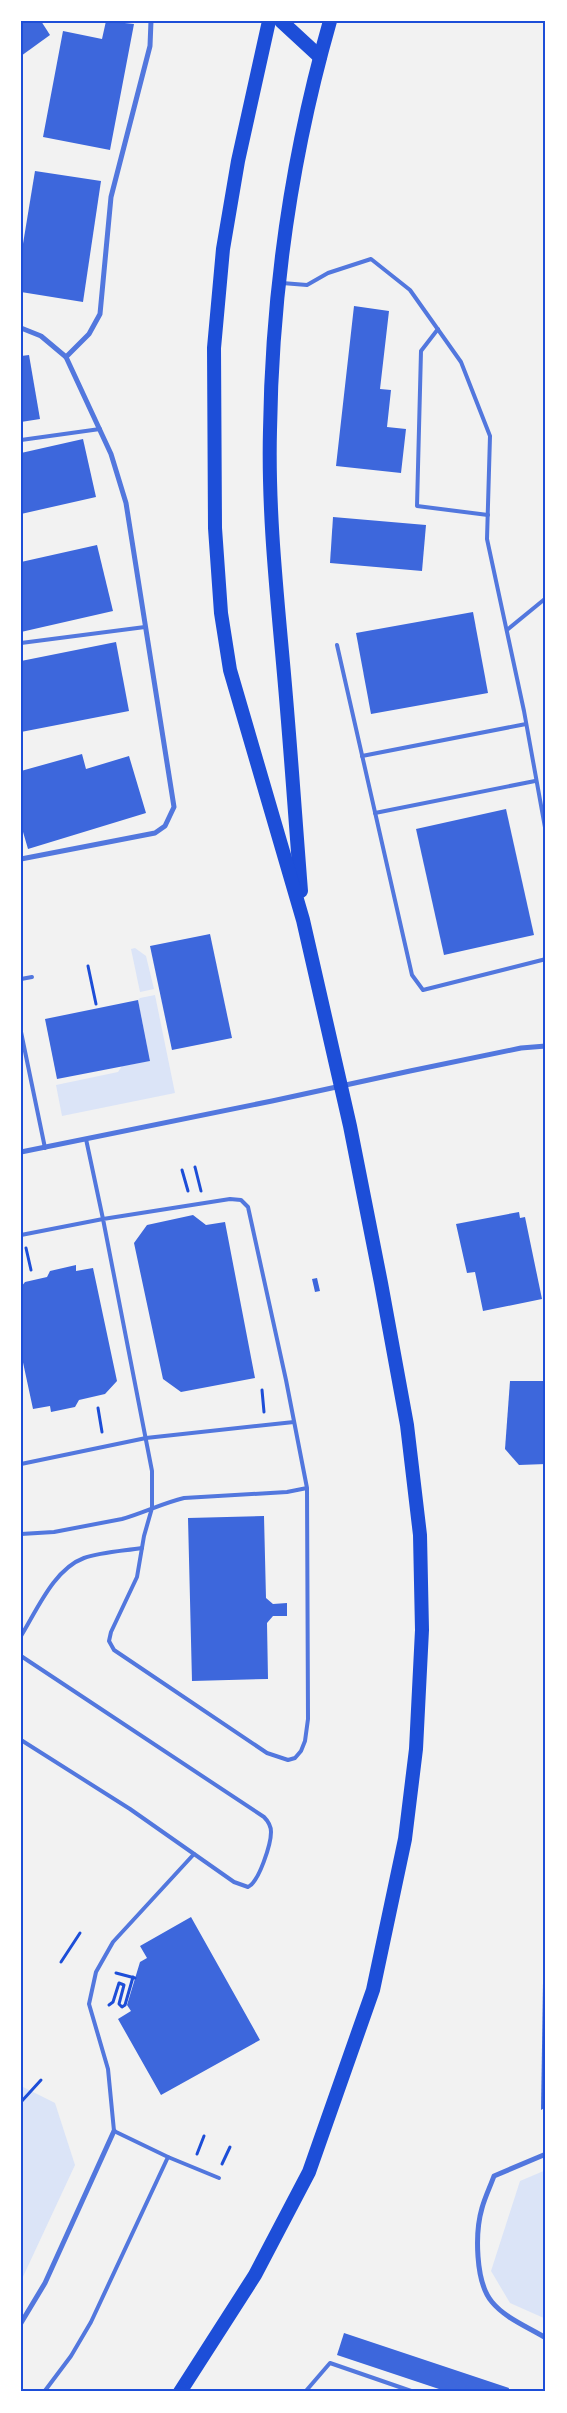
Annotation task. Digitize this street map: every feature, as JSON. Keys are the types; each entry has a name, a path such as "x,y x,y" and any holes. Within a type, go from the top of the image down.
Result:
{"highway":[{"path":"180,2392 255,2275 309,2172 373,1990 405,1838 416,1749 422,1630 420,1535 407,1425 381,1283 341,1086 303,920 230,670 222,613 216,528 214,348 223,249 238,161 269,21"},
{"path":"281,21 320,57"},
{"path":"303,920 274,571 270,431 274,316 284,230 320,57 330,21"}],"street":[{"path":"66,357 89,334 100,314 111,196 150,46 151,21"},
{"path":"21,328 41,336 66,357 111,454 126,503 174,798 174,807 169,821 161,830 155,833 21,860"},
{"path":"21,1152 502,1052 546,1046"},
{"path":"21,2323 45,2283 114,2131"},
{"path":"546,2154 494,2176 482,2210 479,2247 482,2282 492,2302 508,2315 546,2338"}],"lane":[{"path":"278,283 307,285 328,274 371,259 410,290 462,362 490,436 487,538 526,724 546,833"},
{"path":"438,329 421,351 417,506 488,515"},
{"path":"21,440 100,429"},
{"path":"507,630 546,598"},
{"path":"21,643 145,627"},
{"path":"337,645 412,975 423,990 546,959"},
{"path":"362,756 526,724"},
{"path":"375,813 535,781"},
{"path":"21,979 32,977"},
{"path":"21,1032 45,1148"},
{"path":"22,1235 103,1219 236,1199 241,1200 248,1207 307,1488 308,1719 303,1746 298,1755 292,1760 282,1760 267,1753 114,1650 109,1636 135,1586 152,1508 152,1471 103,1219 86,1139"},
{"path":"21,1464 146,1438 294,1422"},
{"path":"21,1534 48,1532 122,1519 184,1498 287,1492 307,1488"},
{"path":"21,1636 68,1567 89,1557 142,1548"},
{"path":"21,1656 264,1817 271,1828 270,1839 257,1880 248,1887 234,1882 130,1809 21,1740"},
{"path":"194,1854 110,1946 92,1984 89,2004 90,2014 101,2040 108,2069 114,2131 218,2178"},
{"path":"44,2392 71,2356 91,2322 168,2157"},
{"path":"306,2392 330,2363 414,2392"}],"path":[{"path":"88,966 96,1004"},
{"path":"195,1167 204,1203"},
{"path":"182,1170 191,1205"},
{"path":"22,1235 31,1270"},
{"path":"262,1390 265,1425"},
{"path":"98,1408 105,1447"},
{"path":"60,1962 80,1933"},
{"path":"109,2004 113,2002 119,1983 124,1985 119,2004 122,2007 125,2005 134,1978 116,1972"},
{"path":"21,2102 41,2080"},
{"path":"192,2167 204,2136"},
{"path":"218,2178 230,2147"}],"shaded area":[{"path":"135,948 146,956 154,989 140,992 131,949"},
{"path":"155,995 175,1093 62,1116 56,1085 118,1072 122,1066 150,1061 138,1000"},
{"path":"21,2086 55,2103 75,2165 21,2281"},
{"path":"546,2170 546,2319 510,2303 491,2271 520,2181"}],"building":[{"path":"21,21 41,21 50,35 21,56"},
{"path":"106,21 134,24 110,150 43,137 63,31 102,39"},
{"path":"35,171 101,181 83,302 21,292 21,256"},
{"path":"354,306 389,311 380,389 391,390 387,427 406,429 401,473 336,466"},
{"path":"29,355 40,419 21,422 21,356"},
{"path":"83,439 96,497 21,514 21,453"},
{"path":"333,517 426,525 422,571 330,563"},
{"path":"97,545 113,611 21,632 21,562"},
{"path":"473,612 488,693 371,714 356,633"},
{"path":"116,642 129,711 21,732 21,661"},
{"path":"82,754 86,769 129,756 146,813 28,849 21,825 21,771"},
{"path":"506,809 534,935 444,955 416,829"},
{"path":"210,934 232,1038 172,1050 150,946"},
{"path":"138,1000 150,1061 57,1079 45,1019"},
{"path":"519,1212 520,1218 525,1217 542,1299 483,1311 475,1272 467,1273 456,1224"},
{"path":"193,1215 206,1225 225,1222 255,1378 181,1392 163,1379 134,1243 147,1225"},
{"path":"76,1265 76,1271 93,1268 117,1381 105,1394 79,1400 75,1407 51,1412 50,1406 33,1409 21,1353 21,1287 25,1282 47,1277 50,1271"},
{"path":"317,1278 320,1291 315,1292 312,1279"},
{"path":"510,1381 546,1381 546,1464 519,1465 505,1449"},
{"path":"264,1516 266,1598 273,1604 287,1603 287,1616 273,1616 267,1623 268,1679 192,1681 188,1518"},
{"path":"191,1917 260,2040 161,2095 118,2019 131,2011 127,2005 140,1962 147,1958 140,1946"},
{"path":"544,1918 546,2107 541,2110"},
{"path":"344,2333 509,2388 508,2392 448,2392 337,2355"}]}
